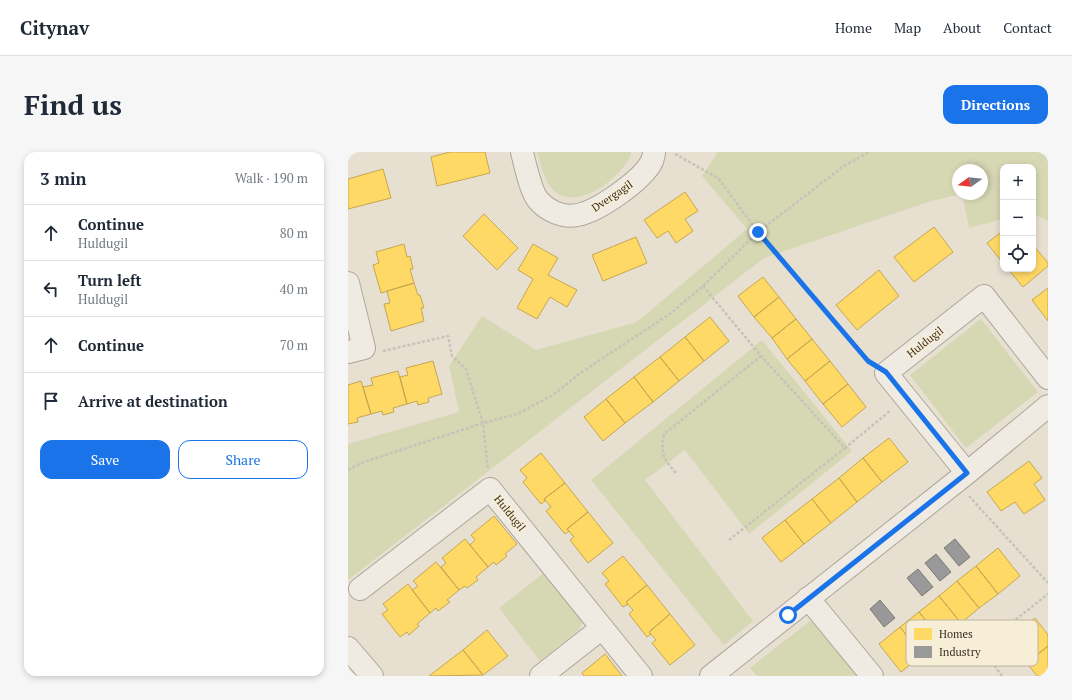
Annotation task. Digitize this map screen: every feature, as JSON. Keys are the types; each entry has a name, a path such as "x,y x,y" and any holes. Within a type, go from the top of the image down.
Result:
{"street":[{"name":"Dvergagil","path":"522,152 538,200 549,210 560,214 576,216 589,212 622,192 643,173 652,161 654,152"},
{"path":"348,283 356,350"},
{"name":"Huldugil","path":"886,372 984,296 1048,378"},
{"path":"886,372 967,473"},
{"path":"711,676 967,473 1048,406"},
{"name":"Huldugil","path":"360,589 490,489 641,676"},
{"path":"808,598 872,676"},
{"path":"541,676 602,628"},
{"path":"348,648 372,676"}],"path":[{"path":"672,152 718,178 758,232 868,361 886,372"},
{"path":"348,470 361,463 483,423 517,414 553,395 579,374 671,314 703,286 758,232 844,166 869,152"},
{"path":"703,286 761,356 845,448"},
{"path":"356,350 374,354 448,336 452,356 466,369 483,423 490,489"},
{"path":"676,473 662,454 664,434 761,356"},
{"path":"729,540 891,410"},
{"path":"1015,620 1048,594"},
{"path":"995,666 1002,676"}],"green space":[{"path":"537,152 631,152 631,154 618,173 608,182 597,190 585,195 573,197 562,196 549,186"},
{"path":"718,152 1048,152 1048,221 1036,215 1036,164 1000,164 1000,220 969,228 963,200 988,200 988,164 952,164 952,196 931,201 764,258 348,580 348,444 459,412 449,366 482,316 536,350 637,322 747,229 702,176"},
{"path":"981,319 1038,392 966,448 910,375"},
{"path":"762,340 852,451 749,534 685,450 645,480 753,621 724,645 591,480"},
{"path":"549,569 583,621 579,630 540,661 499,608"},
{"path":"815,617 862,676 757,676 750,668"}],"building: Homes":[{"path":"450,152 485,152 490,173 437,186 431,157"},
{"path":"383,169 391,198 348,209 348,179"},
{"path":"685,192 698,211 685,219 693,231 676,243 668,231 657,238 644,220"},
{"path":"484,214 518,248 497,270 463,236"},
{"path":"934,227 953,252 914,282 894,257"},
{"path":"1000,233 1000,259 987,243"},
{"path":"636,237 647,263 603,281 592,255"},
{"path":"404,244 407,257 410,256 413,269 410,269 414,283 381,293 373,265 379,263 376,252"},
{"path":"533,244 558,258 548,275 577,290 567,307 550,297 537,319 517,308 533,279 518,270"},
{"path":"1036,249 1048,263 1048,266 1023,287 1010,272 1036,272"},
{"path":"879,270 899,296 857,330 836,305"},
{"path":"763,277 779,297 754,317 738,296"},
{"path":"414,283 424,308 421,308 424,321 391,331 384,304 390,303 387,291"},
{"path":"1048,288 1048,321 1032,300"},
{"path":"779,297 796,319 772,338 754,317"},
{"path":"710,317 729,341 704,361 685,337"},
{"path":"796,319 812,339 787,359 772,338"},
{"path":"685,337 704,361 679,381 660,357"},
{"path":"812,339 830,361 805,381 787,359"},
{"path":"660,357 679,381 653,402 634,377"},
{"path":"433,361 442,394 428,398 429,402 418,405 417,401 407,404 400,377 408,375 406,368"},
{"path":"830,361 848,384 823,404 805,381"},
{"path":"398,371 407,404 393,408 394,412 383,415 382,411 371,414 363,387 373,385 371,378"},
{"path":"634,377 653,402 625,423 606,399"},
{"path":"361,381 371,414 357,418 358,422 348,424 348,385"},
{"path":"848,384 866,407 842,427 823,404"},
{"path":"606,399 625,423 603,441 584,417"},
{"path":"889,438 908,462 882,482 863,458"},
{"path":"541,453 565,483 544,499 545,501 541,504 523,482 527,478 520,470"},
{"path":"863,458 882,482 857,502 839,478"},
{"path":"1029,461 1042,478 1034,484 1045,500 1024,514 1015,502 1001,511 987,492"},
{"path":"839,478 857,502 831,523 812,499"},
{"path":"565,483 588,512 567,529 569,531 565,534 546,511 551,507 544,499"},
{"path":"812,499 831,523 804,544 785,520"},
{"path":"588,512 613,543 588,563 570,540 574,537 567,529"},
{"path":"494,516 517,544 505,554 507,556 496,565 494,562 488,567 470,545 475,540 471,535"},
{"path":"785,520 804,544 781,562 762,538"},
{"path":"465,539 488,567 476,577 478,580 467,588 465,586 459,590 441,567 446,563 442,558"},
{"path":"998,548 1020,576 998,594 976,566"},
{"path":"623,556 647,585 626,602 628,604 623,607 605,584 609,581 602,573"},
{"path":"436,562 459,590 447,600 450,602 438,611 436,608 430,613 412,590 418,586 413,581"},
{"path":"976,566 998,594 979,608 957,581"},
{"path":"957,581 979,608 965,620 959,620 939,596"},
{"path":"408,584 430,613 417,624 419,626 409,635 407,632 400,637 382,614 388,610 383,604"},
{"path":"647,585 670,614 649,632 651,634 647,637 629,614 633,610 626,602"},
{"path":"939,596 959,620 926,620 919,612"},
{"path":"919,612 926,620 909,620"},
{"path":"670,614 695,645 670,665 652,643 656,640 649,632"},
{"path":"906,622 906,635 900,627"},
{"path":"1038,622 1048,635 1048,646 1038,654"},
{"path":"900,627 906,635 906,666 908,666 901,672 879,644"},
{"path":"487,630 508,656 483,675 463,650"},
{"path":"1048,646 1048,676 1037,676 1029,666 1038,666 1038,654"},
{"path":"463,650 483,675 429,676"},
{"path":"605,654 622,676 584,676 582,673"}],"building: Industry":[{"path":"955,539 970,557 959,566 944,548"},
{"path":"936,554 951,572 940,581 925,563"},
{"path":"918,569 933,587 922,596 907,578"},
{"path":"880,600 895,618 884,627 870,609"}],"route":[{"path":"758,232 868,361 886,372 967,473 788,615"}]}
